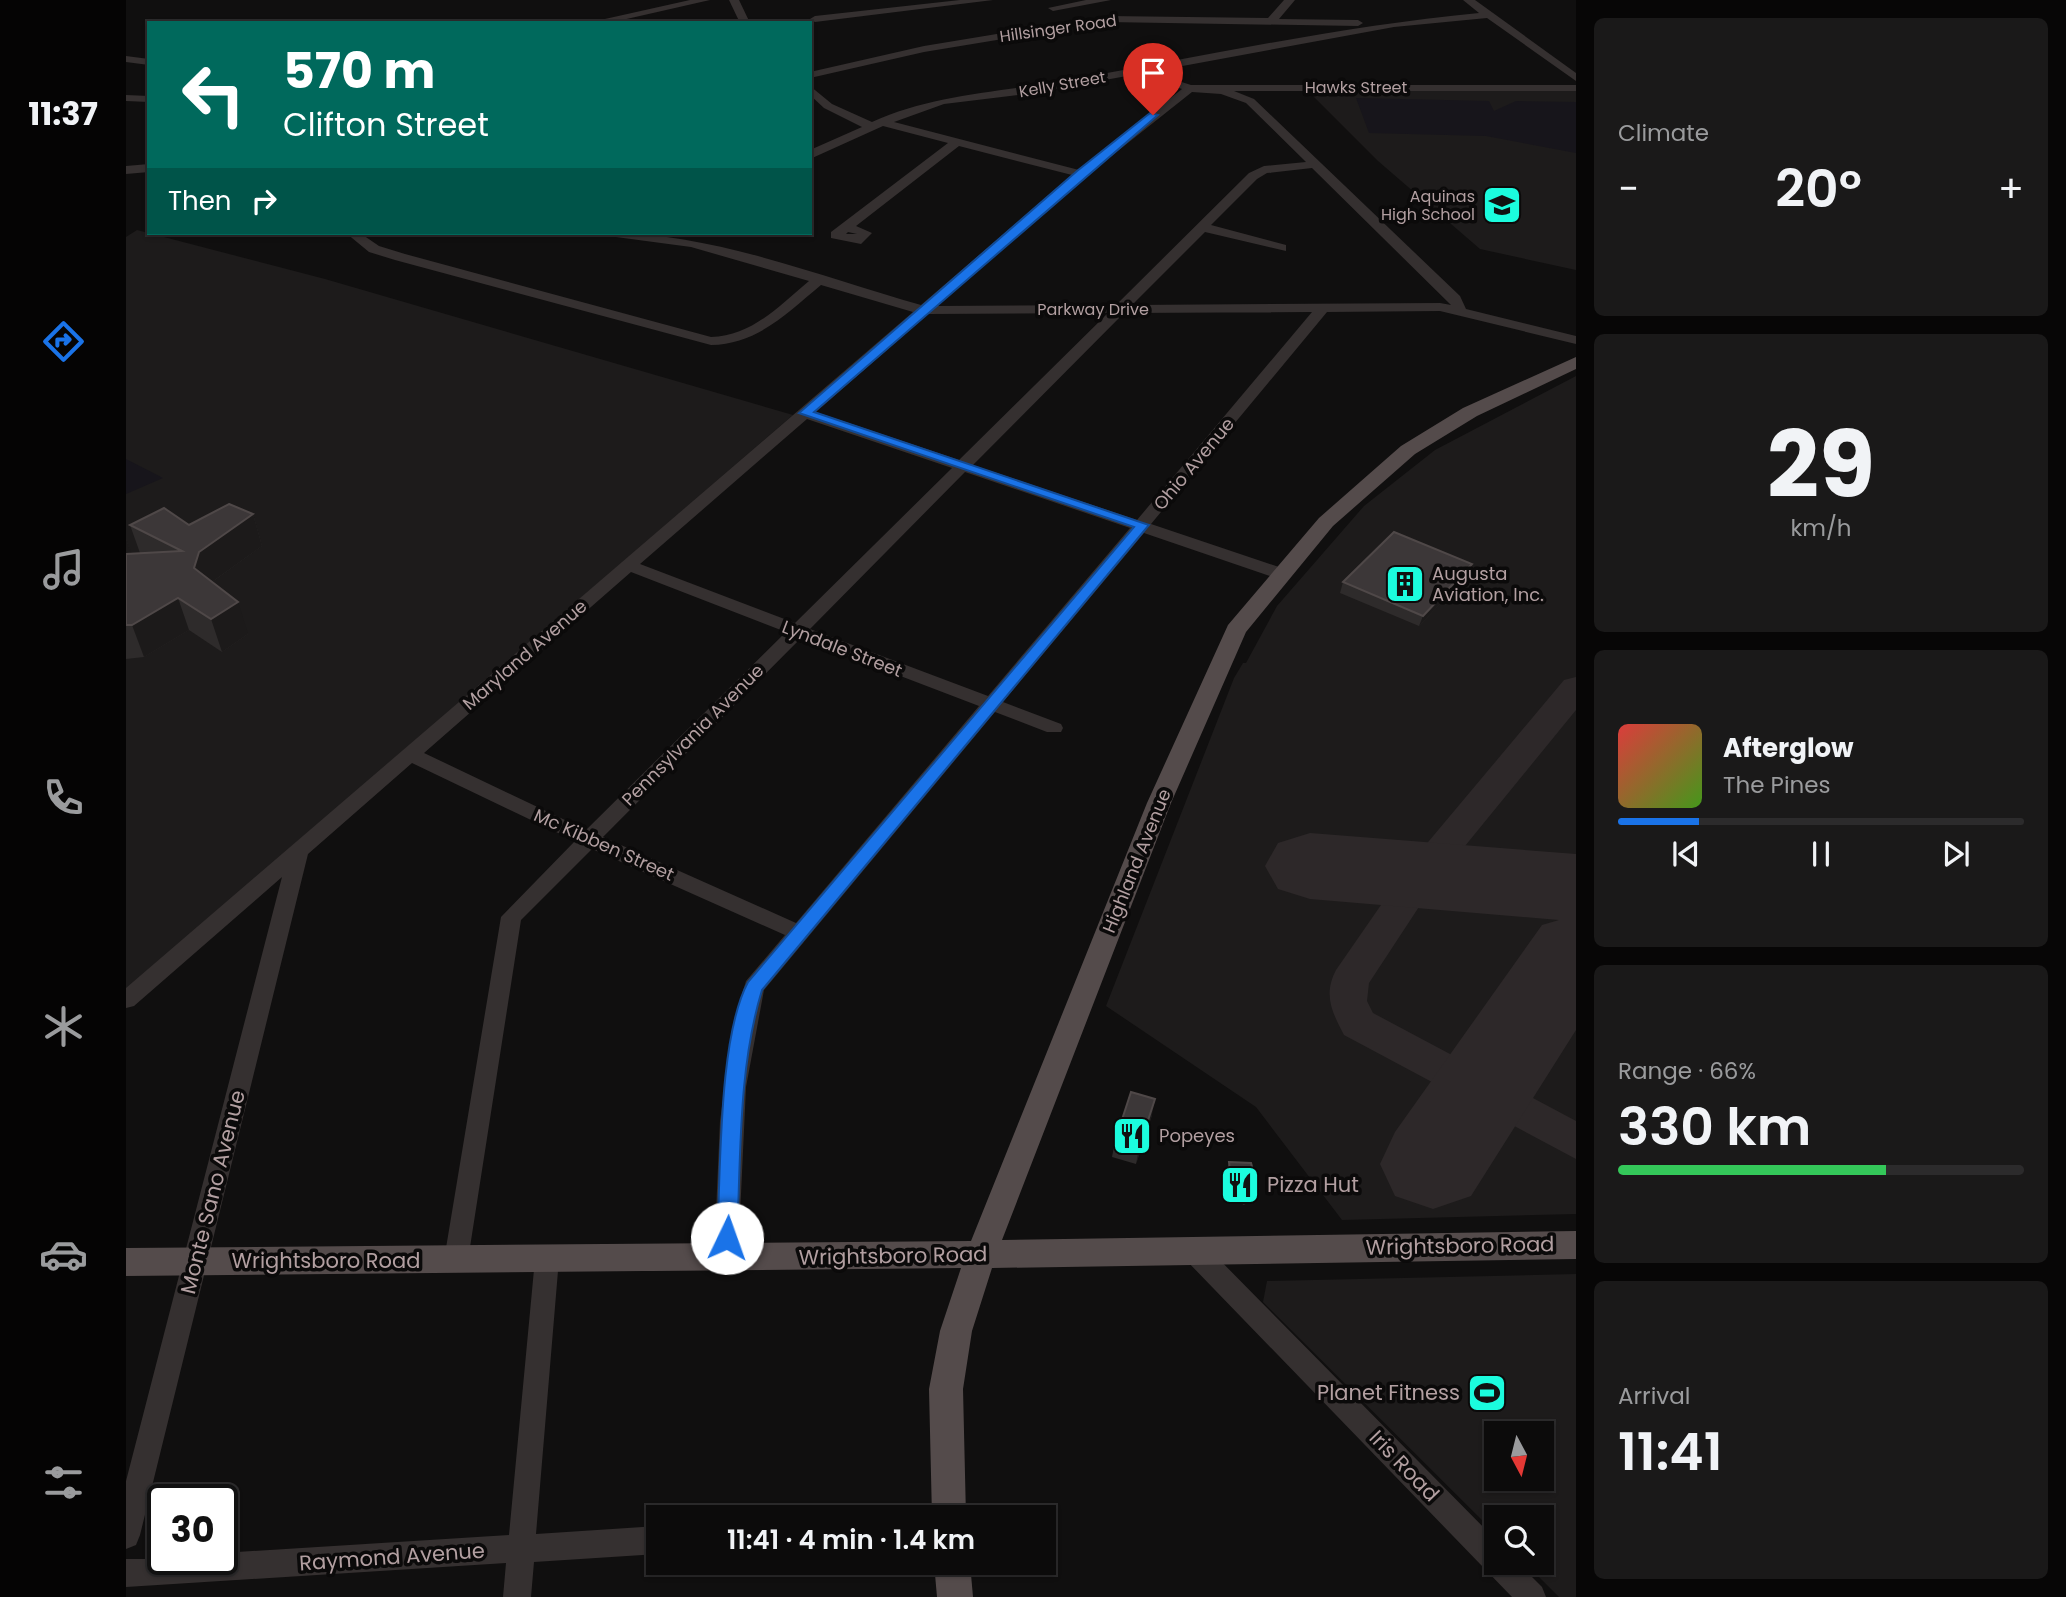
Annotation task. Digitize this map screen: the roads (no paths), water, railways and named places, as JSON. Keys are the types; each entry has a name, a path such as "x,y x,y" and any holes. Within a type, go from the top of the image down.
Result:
{"main road":[{"name":"Highland Avenue","path":"949,1505 946,1389 956,1331 981,1254 1159,803 1236,630 1326,522 1408,450 1470,412 1576,362"},
{"name":"Wrightsboro Road","path":"126,1262 726,1258 1576,1245"},
{"path":"953,1575 955,1597"}],"street":[{"path":"602,21 705,0"},
{"path":"734,0 744,21"},
{"path":"815,19 903,5 988,0"},
{"path":"1052,28 1050,10 1106,0"},
{"path":"1272,20 1290,0"},
{"path":"1468,0 1576,78"},
{"name":"Kelly Street","path":"812,154 877,125 942,101 1027,91 1394,24 1489,15"},
{"name":"Hillsinger Road","path":"812,75 924,49 1118,18 1394,24"},
{"path":"126,60 147,62"},
{"path":"1139,71 1190,88"},
{"name":"Hawks Street","path":"1190,88 1576,88"},
{"name":"Maryland Avenue","path":"126,1000 1081,174 1190,88"},
{"path":"1239,90 1455,299 1458,310"},
{"path":"812,91 828,106 877,125 957,142 1081,174"},
{"path":"126,98 147,99"},
{"path":"846,227 957,142"},
{"name":"Pennsylvania Avenue","path":"456,1260 511,918 587,839 964,467 1253,176 1264,170 1316,164"},
{"path":"126,170 147,168"},
{"path":"1202,227 1281,248"},
{"path":"355,235 374,249 400,257 699,338 734,341 750,336 819,280"},
{"name":"Parkway Drive","path":"631,235 692,243 923,310 1440,307 1576,340"},
{"path":"692,243 712,235"},
{"name":"Ohio Avenue","path":"726,1258 736,1073 742,1024 754,987 1322,309"},
{"path":"805,413 1282,574"},
{"name":"Lyndale Street","path":"630,566 1054,728"},
{"name":"Mc Kibben Street","path":"409,754 587,839 800,933"},
{"name":"Monte Sano Avenue","path":"126,1535 299,849"},
{"name":"Iris Road","path":"1194,1251 1484,1547"},
{"path":"517,1597 547,1259"},
{"name":"Raymond Avenue","path":"126,1573 646,1541"},
{"name":"Iris Road","path":"1511,1575 1532,1597"}],"place":[{"name":"Aquinas High School","path":"1502,205"},
{"name":"Augusta Aviation, Inc.","path":"1405,584"},
{"name":"Popeyes","path":"1132,1136"},
{"name":"Pizza Hut","path":"1240,1185"},
{"name":"Planet Fitness","path":"1487,1393"}]}
